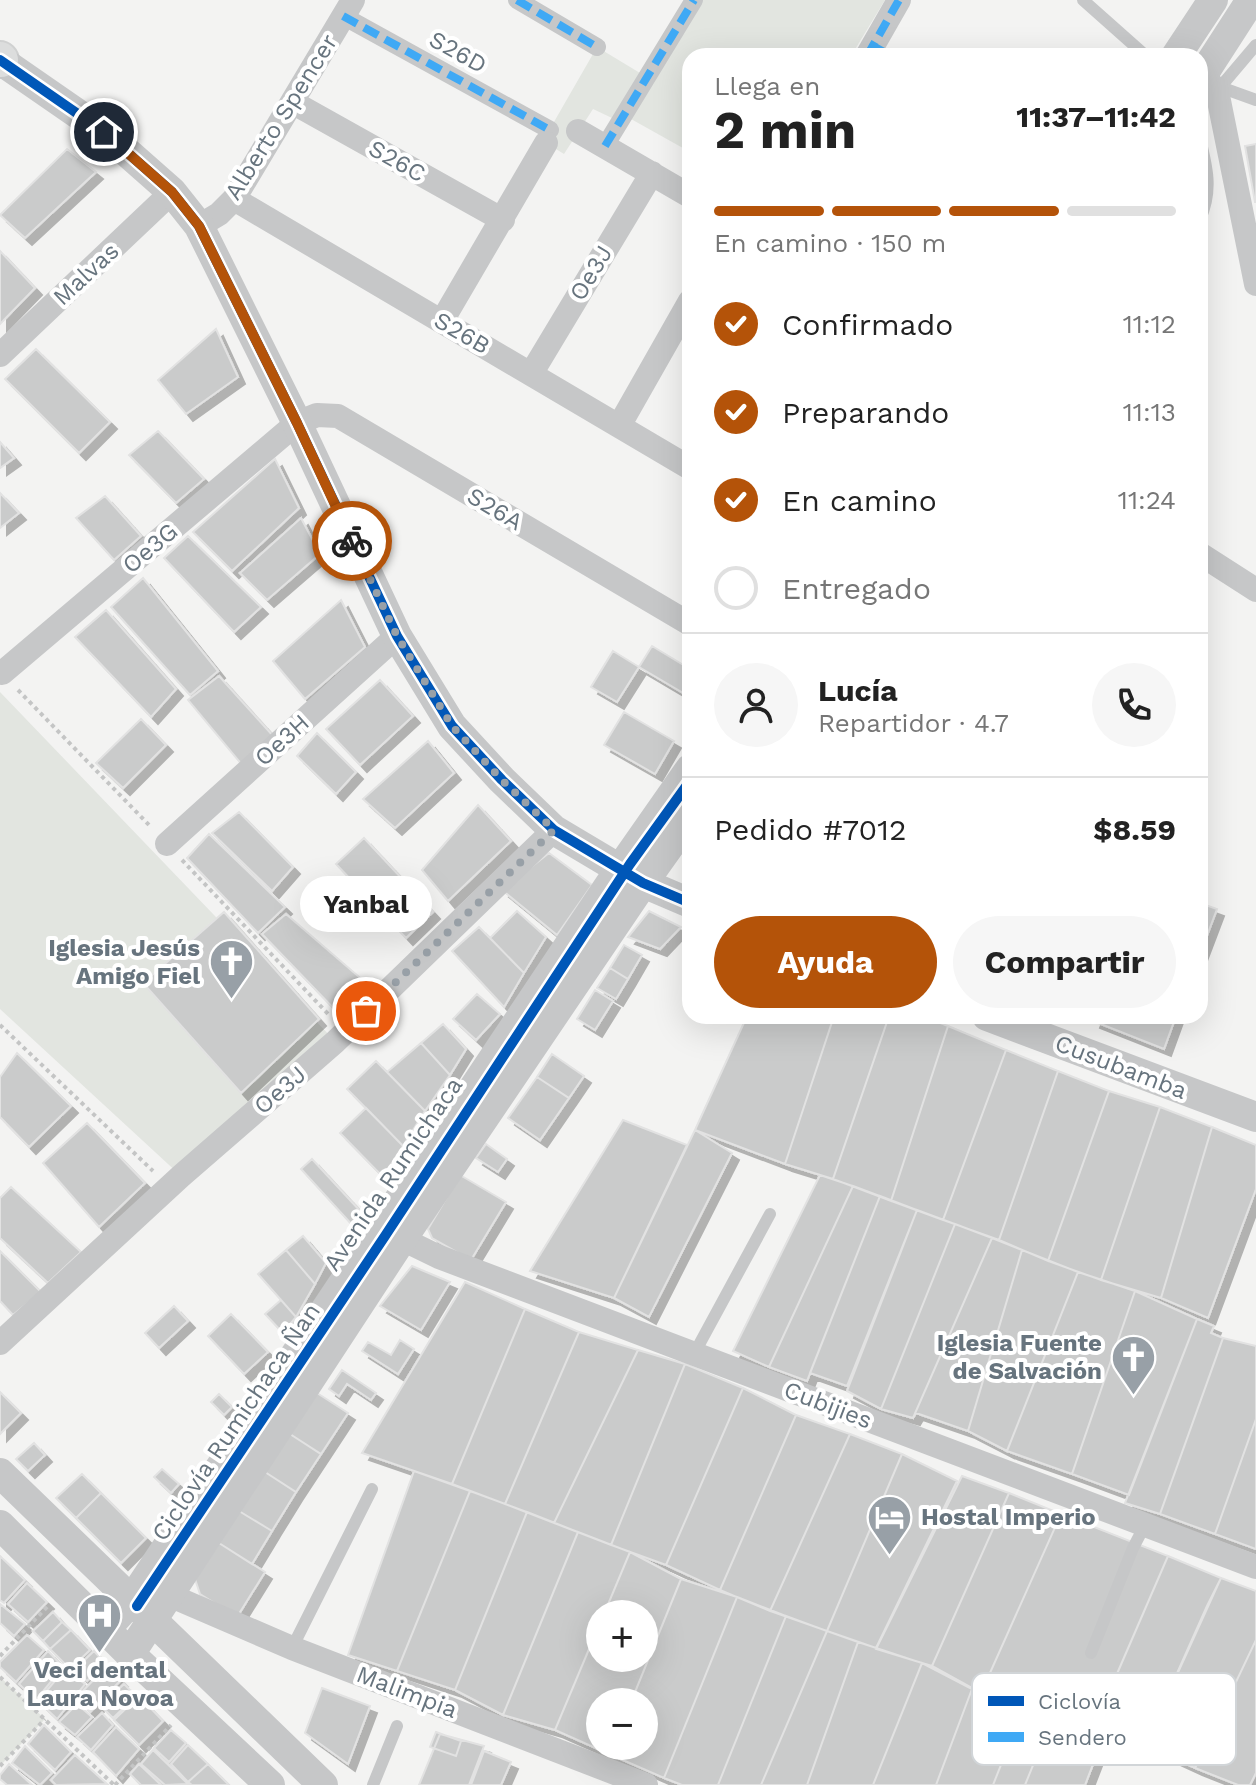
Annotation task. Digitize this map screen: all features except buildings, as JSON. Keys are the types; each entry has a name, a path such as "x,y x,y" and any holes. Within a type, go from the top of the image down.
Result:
{"street":[{"path":"517,0 597,47"},
{"path":"605,146 694,0"},
{"path":"879,48 899,0"},
{"path":"1181,48 1213,0"},
{"path":"1251,0 1209,84 1253,253 1256,284"},
{"name":"Alberto Spencer","path":"199,226 219,214 234,199 348,8"},
{"name":"S26D","path":"348,8 548,136"},
{"path":"0,60 104,132 172,192 199,226 297,423 397,636 452,726 554,830 632,876 682,899"},
{"name":"S26C","path":"292,102 503,220"},
{"path":"578,131 682,191"},
{"path":"442,321 503,220 548,136"},
{"name":"Oe3J","path":"531,374 652,173"},
{"name":"Malvas","path":"0,355 172,192"},
{"name":"S26B","path":"234,199 682,463"},
{"path":"619,426 682,315"},
{"name":"S26A","path":"297,423 317,415 338,416 682,619"},
{"name":"Oe3G","path":"2,673 297,423"},
{"path":"1208,559 1256,590"},
{"name":"Oe3H","path":"167,844 397,636"},
{"name":"Avenida Rumichaca","path":"105,1630 169,1595 402,1239 632,876 682,784"},
{"name":"Avenida Rumichaca","path":"130,1654 142,1611 632,876 682,825"},
{"name":"Oe3J","path":"0,1343 169,1187 345,1032 554,830"},
{"name":"Cusubamba","path":"1008,1024 1256,1117"},
{"name":"Cubijies","path":"402,1239 439,1257 1256,1567"},
{"path":"0,1473 323,1785"},
{"path":"0,1525 105,1630 270,1785"},
{"name":"Malimpia","path":"169,1595 292,1648 646,1785"}],"lane":[{"path":"1083,0 1137,48"},
{"path":"1209,84 1256,45"},
{"path":"1209,84 1256,100"},
{"path":"694,1354 770,1214"},
{"path":"292,1648 372,1489"},
{"path":"1091,1653 1145,1525"},
{"path":"373,1785 397,1726"}],"path":[{"path":"2,673 345,1032"},
{"path":"0,1025 169,1187"},
{"path":"0,1656 52,1601"},
{"path":"0,1677 115,1785 176,1721"},
{"path":"0,1766 45,1719"}],"shaded area":[{"path":"702,0 885,0 856,48 682,48 682,148 631,119"},
{"path":"597,47 640,73 612,118 593,109 564,154 543,141"},
{"path":"0,692 335,1041 181,1176 0,1009"},
{"path":"0,1677 45,1719 0,1766"}],"marked path":[{"path":"517,0 597,47"},
{"path":"605,146 694,0"},
{"path":"872,48 899,0"},
{"path":"343,16 550,130"},
{"path":"873,46 877,48"}],"cycle path":[{"path":"0,60 104,132 172,192 199,226 297,423 397,636 452,726 554,830 643,883 682,900"},
{"name":"Ciclovía Rumichaca Ñan","path":"137,1606 630,864 682,792"}],"way so far":[{"path":"352,541 397,636 452,726 554,830 366,1011"}],"place":[{"name":"Iglesia Jesús Amigo Fiel","path":"231,1001"},
{"name":"Yanbal","path":"366,1011"},
{"name":"Iglesia Fuente de Salvación","path":"1133,1396"},
{"name":"Hostal Imperio","path":"890,1556"},
{"name":"Veci dental Laura Novoa","path":"100,1655"}],"route":[{"path":"104,132 172,192 199,226 352,541"}]}
